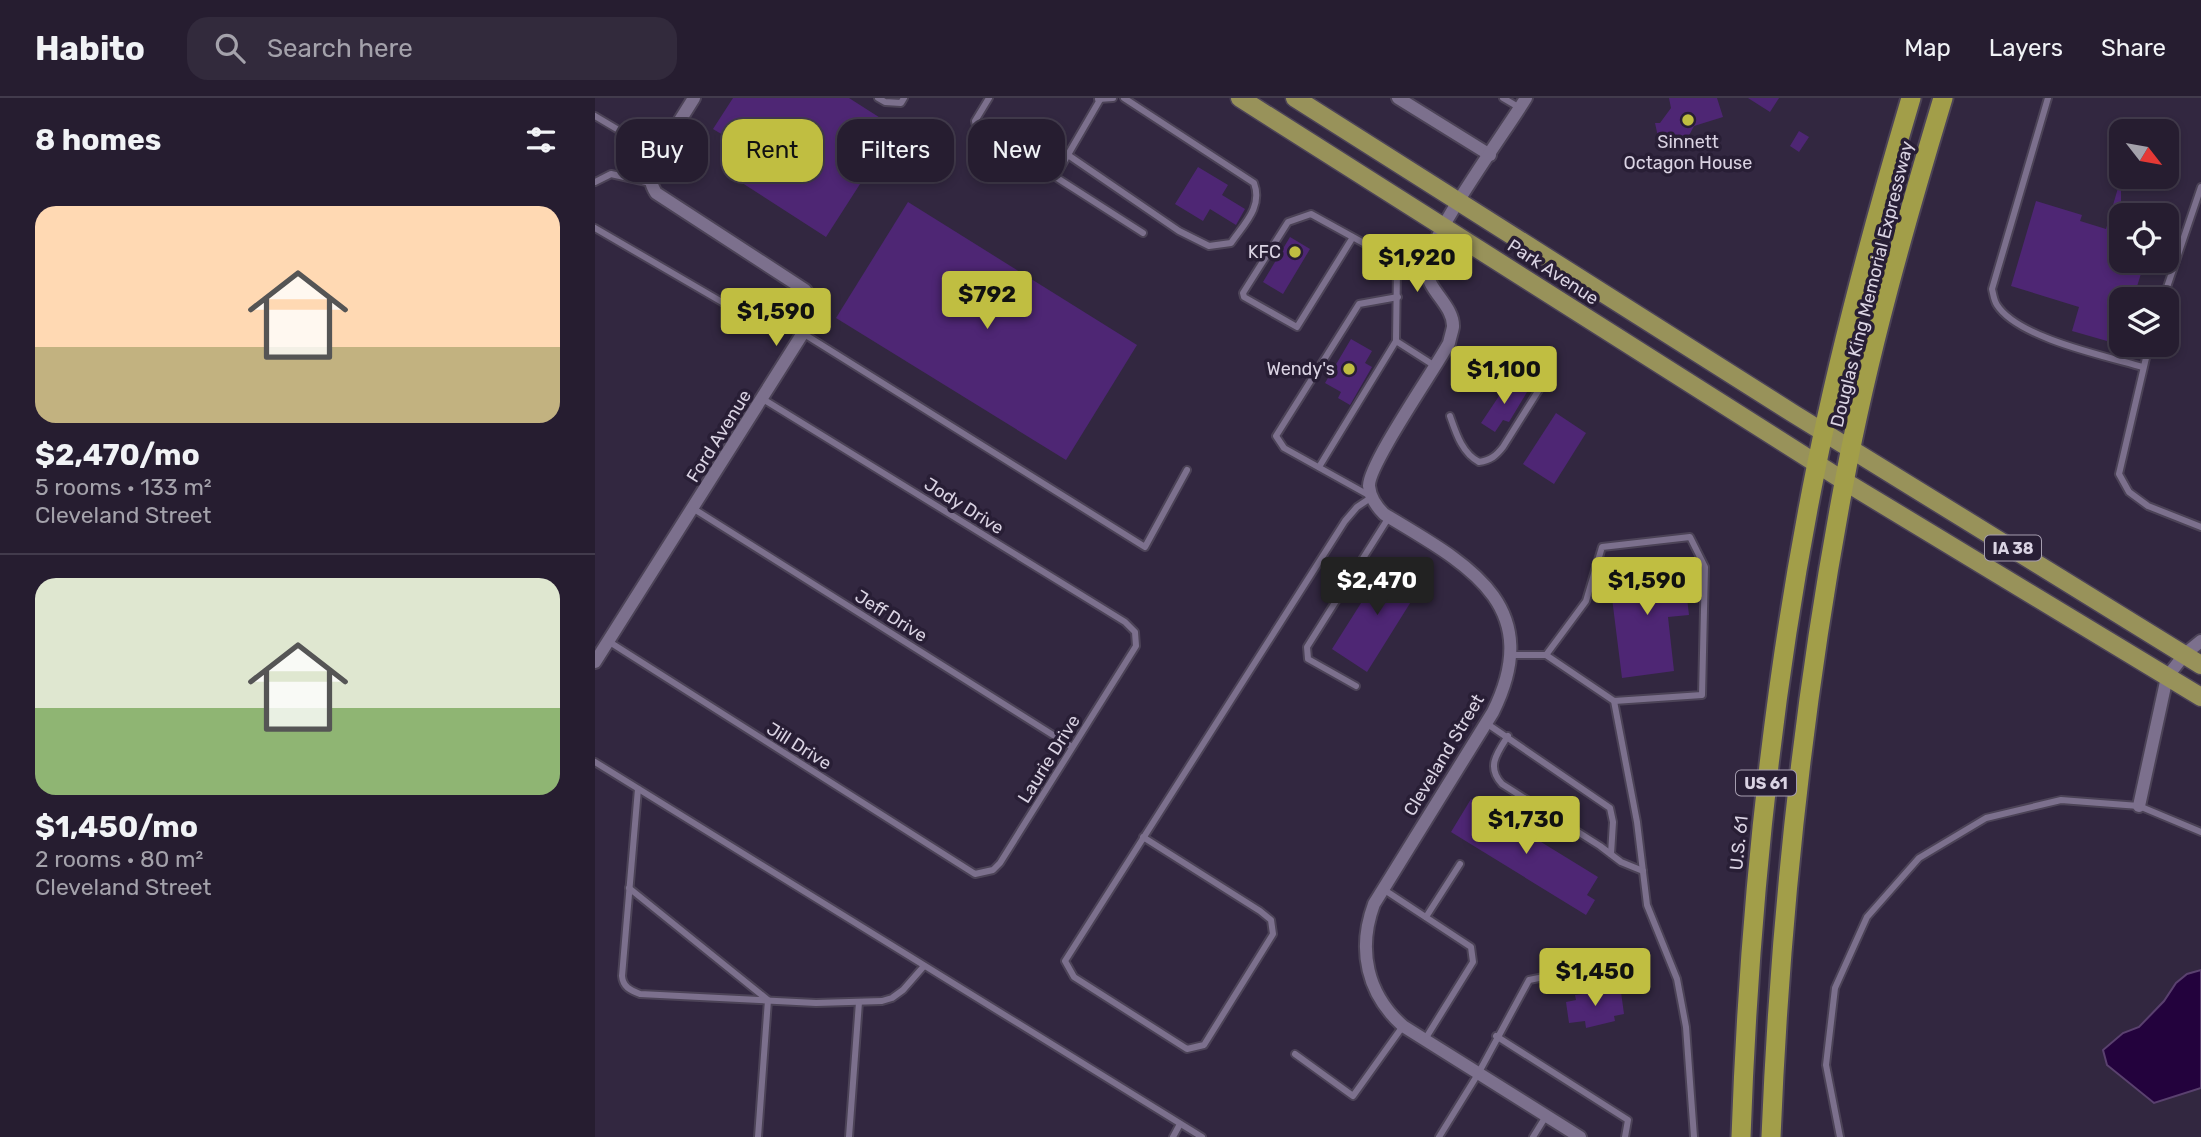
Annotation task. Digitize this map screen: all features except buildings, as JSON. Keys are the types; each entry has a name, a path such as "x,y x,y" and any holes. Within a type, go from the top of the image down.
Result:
{"highway":[{"name":"Douglas King Memorial Expressway","path":"1824,433 1862,270 1910,98"},
{"name":"Douglas King Memorial Expressway","path":"1844,481 1901,246 1943,98"},
{"name":"U.S. 61","path":"1741,1137 1749,968 1767,780 1797,572 1824,433"},
{"name":"US 61","path":"1771,1137 1779,969 1798,779 1827,575 1844,481"}],"main road":[{"name":"Park Avenue","path":"1240,98 1844,481"},
{"name":"Park Avenue","path":"1295,98 1824,433"},
{"name":"IA 38","path":"1824,433 2201,665"},
{"name":"IA 38","path":"1844,481 2201,697"}],"street":[{"path":"681,119 694,98"},
{"path":"1398,98 1490,155"},
{"path":"1372,497 1369,485 1377,462 1449,343 1453,327 1448,312 1428,280 1427,257 1442,227 1523,103"},
{"name":"Ford Avenue","path":"595,662 815,314 813,301 805,290 660,198 651,183"},
{"name":"Cleveland Street","path":"1372,497 1375,505 1389,517 1467,567 1487,586 1501,608 1511,655 1504,689 1486,723 1383,889 1367,921 1366,966 1379,999 1403,1026 1580,1137"},
{"path":"2139,806 2167,677 2185,654 2201,641"}],"lane":[{"path":"878,98 885,103 901,103 904,98"},
{"path":"976,119 989,98"},
{"path":"1065,160 1100,99 1113,98"},
{"path":"1068,155 1179,231 1209,246 1231,243 1258,203 1254,183 1124,98"},
{"path":"1503,98 1523,103"},
{"path":"2048,98 1992,289 1996,304 2018,324 2050,339 2143,367"},
{"path":"595,116 616,128"},
{"path":"595,182 611,174 651,183"},
{"path":"1063,182 1143,233"},
{"path":"2167,287 2201,187"},
{"path":"1319,467 1397,341 1397,268 1387,256 1353,237 1311,214 1288,222 1243,295 1297,327 1353,237"},
{"path":"595,228 734,309"},
{"path":"1143,838 1271,920 1273,934 1204,1045 1187,1049 1075,977 1065,961 1143,838 1345,521 1357,507 1372,497 1284,447 1276,436 1359,304 1398,297"},
{"path":"804,334 1145,547 1187,470"},
{"path":"1397,341 1435,366"},
{"path":"2146,357 2119,474 2129,492 2148,506 2201,527"},
{"path":"1450,416 1465,450 1479,462 1489,460 1503,447 1547,377"},
{"name":"Jody Drive","path":"763,398 1125,622 1135,632 1136,646"},
{"name":"Jeff Drive","path":"694,509 1072,747"},
{"path":"1356,686 1308,659 1307,648 1389,517"},
{"path":"1511,655 1546,655 1615,701 1702,695 1705,567 1690,537 1602,547 1586,601 1546,655"},
{"name":"Jill Drive","path":"608,641 975,874"},
{"name":"Laurie Drive","path":"975,874 993,870 1000,863 1136,646"},
{"path":"1615,701 1637,822 1647,905 1677,979 1686,1027 1694,1137"},
{"path":"1486,723 1610,808 1613,822 1611,854"},
{"path":"1508,736 1494,758 1495,777 1502,785 1621,862 1643,872"},
{"path":"595,762 1202,1137"},
{"path":"638,789 622,976 623,984 629,990 640,995 816,1003 882,1001 903,990 924,967"},
{"path":"1840,1137 1826,1065 1835,988 1867,917 1919,858 1986,818 2058,801 2139,806 2201,832"},
{"path":"1426,917 1460,864"},
{"path":"629,888 768,1000"},
{"path":"1383,889 1472,947 1473,962 1424,1041"},
{"path":"1439,1137 1478,1074 1496,1036 1529,980 1603,965"},
{"path":"758,1137 768,1000"},
{"path":"849,1137 859,1002"},
{"path":"1295,1055 1353,1096 1403,1026"},
{"path":"1496,1036 1627,1120 1625,1137"},
{"path":"1533,1137 1546,1116"},
{"path":"1173,1137 1180,1124"}],"shaded area":[{"path":"2201,970 2201,1088 2154,1103 2107,1065 2103,1050 2123,1033 2139,1027 2164,1001 2176,983 2187,974"}],"place":[{"name":"Sinnett Octagon House","path":"1688,120"},
{"name":"KFC","path":"1295,252"},
{"name":"Wendy's","path":"1349,369"}]}
